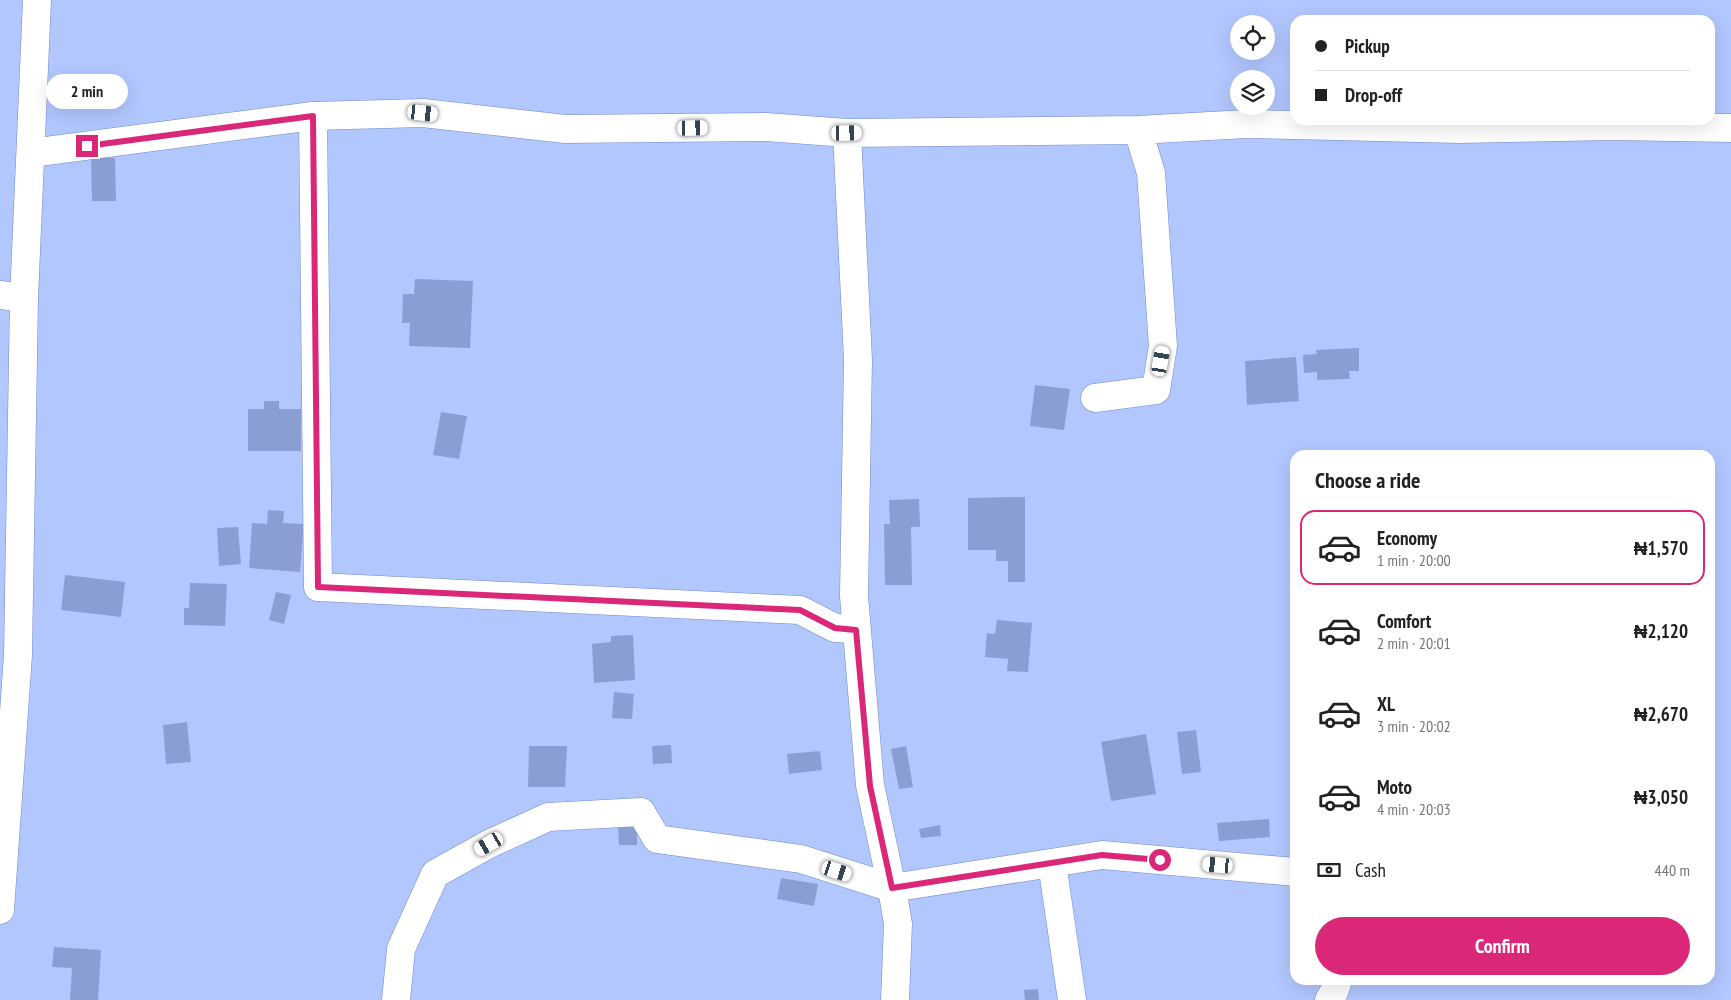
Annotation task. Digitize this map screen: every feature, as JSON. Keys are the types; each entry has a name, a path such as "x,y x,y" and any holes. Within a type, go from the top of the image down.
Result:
{"street":[{"path":"0,910 6,751 18,655 12,296 31,153 37,0"},
{"path":"31,153 313,116 423,113 565,130 766,127 847,133 1138,130 1246,124 1459,129 1611,126 1731,128"},
{"path":"313,116 318,587 800,610 835,628 856,630"},
{"path":"1095,398 1156,390 1163,346 1151,173 1138,130"},
{"path":"847,133 858,360 854,596 870,786 898,924 895,1000"},
{"path":"396,1000 401,949 435,874 489,844 548,817 641,812 657,839 801,859 892,888 1102,855 1290,872"},
{"path":"1052,863 1072,1000"},
{"path":"1329,1000 1336,985"}],"building":[{"path":"91,158 115,158 116,201 92,201"},
{"path":"415,279 473,281 470,348 409,346 410,323 402,323 403,294 414,294"},
{"path":"1359,348 1359,371 1349,371 1350,379 1317,380 1317,372 1304,373 1303,355 1317,354 1316,350"},
{"path":"1296,357 1299,401 1247,405 1245,361"},
{"path":"1035,385 1070,389 1064,430 1030,426"},
{"path":"264,401 279,401 279,409 301,409 301,451 248,451 248,409 264,409"},
{"path":"441,412 467,416 459,459 433,455"},
{"path":"1025,497 1025,582 1008,582 1008,561 996,561 996,550 968,550 968,498"},
{"path":"919,499 920,527 911,527 912,585 885,585 884,524 890,524 889,500"},
{"path":"268,510 284,511 283,523 304,524 300,572 249,568 252,523 267,524"},
{"path":"238,527 241,564 219,566 217,528"},
{"path":"65,575 125,582 121,617 61,610"},
{"path":"190,583 227,584 225,626 184,625 184,608 189,608"},
{"path":"276,592 291,595 284,624 269,620"},
{"path":"997,620 1032,623 1028,672 1007,671 1008,659 985,657 987,633 995,634"},
{"path":"633,635 635,680 594,683 592,644 611,642 611,636"},
{"path":"614,692 634,694 632,719 612,718"},
{"path":"187,722 191,762 166,764 163,725"},
{"path":"1196,730 1201,772 1182,774 1177,732"},
{"path":"1146,734 1156,794 1111,801 1101,742"},
{"path":"671,745 672,763 653,764 652,746"},
{"path":"529,746 567,746 565,787 528,787"},
{"path":"906,746 913,787 899,789 891,749"},
{"path":"820,751 822,770 789,774 787,754"},
{"path":"1269,819 1270,837 1219,841 1217,823"},
{"path":"618,824 637,824 637,845 619,845"},
{"path":"940,825 941,836 921,838 919,829"},
{"path":"781,878 818,884 814,906 777,899"},
{"path":"54,947 101,950 98,1000 70,1000 72,968 52,967"},
{"path":"1038,989 1039,1000 1025,1000 1024,990"}],"route":[{"path":"87,146 313,116 318,587 800,610 835,628 856,630 870,786 892,888 1102,855 1160,860"}]}
